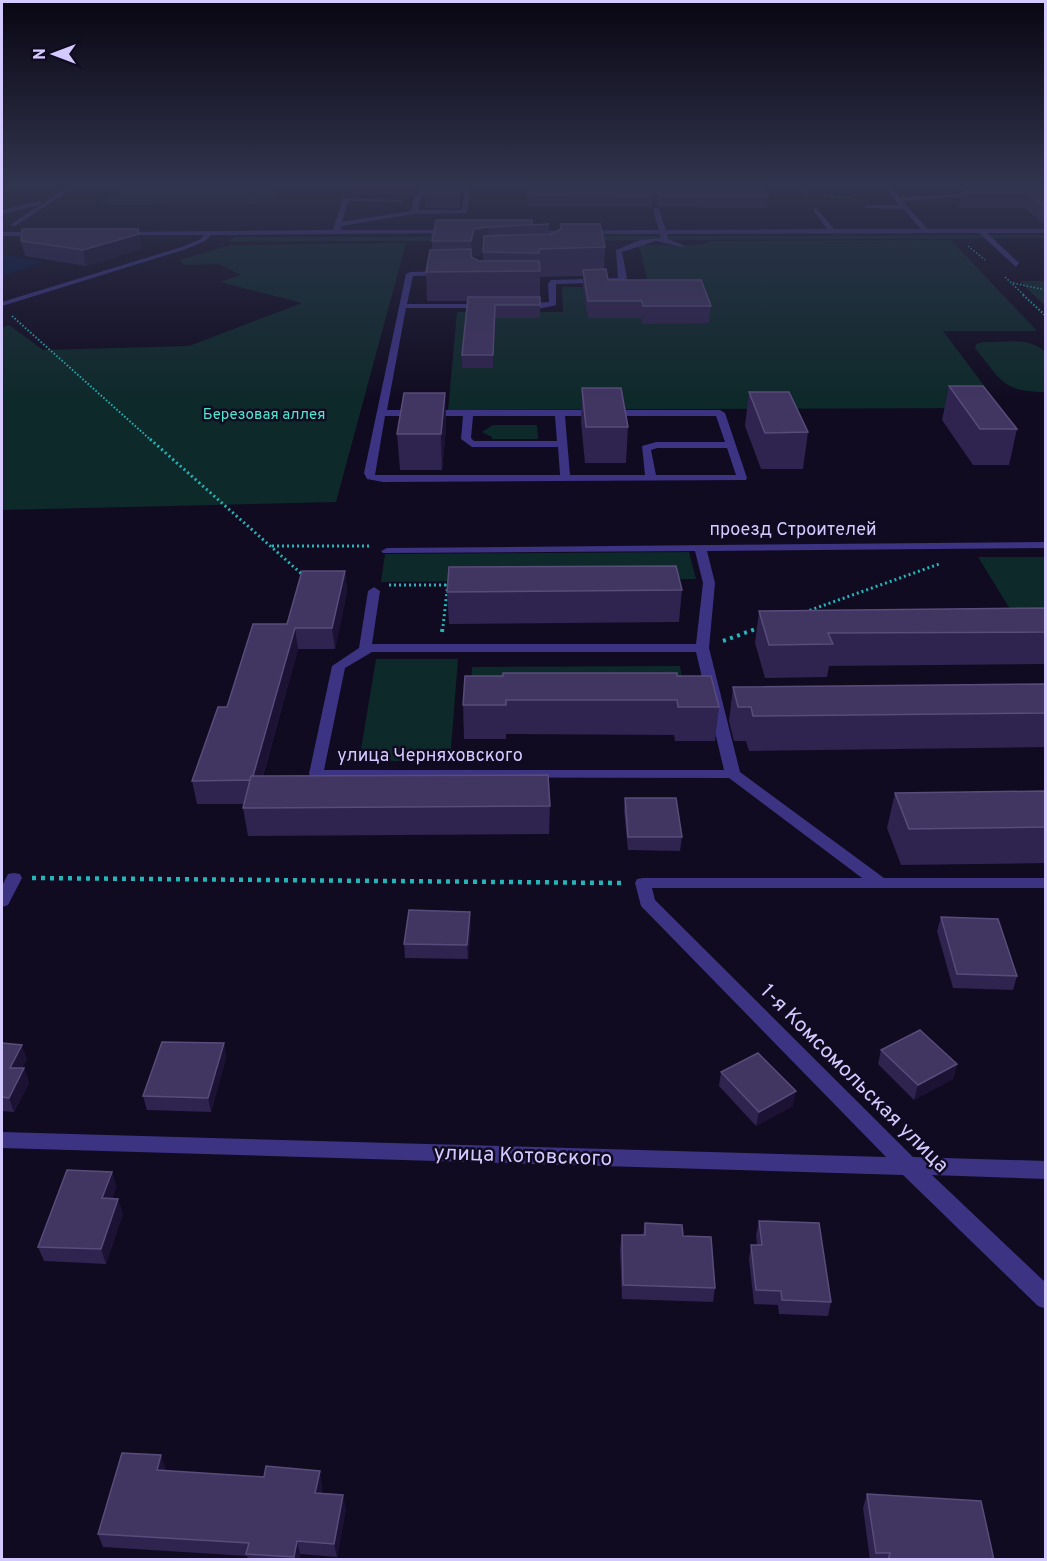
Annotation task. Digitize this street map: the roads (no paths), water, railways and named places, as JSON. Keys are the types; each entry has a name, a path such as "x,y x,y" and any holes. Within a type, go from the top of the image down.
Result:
{"street":[{"path":"3,302 158,256"},
{"path":"508,306 553,303 552,286 554,282 620,280 623,278 616,256"},
{"path":"1007,256 1016,265"},
{"path":"381,413 720,413 742,478 376,479 369,473 381,413 403,306 410,274 458,273"},
{"path":"541,286 552,286"},
{"path":"403,306 496,306"},
{"path":"468,413 466,439 472,444 562,444"},
{"path":"560,413 565,479"},
{"path":"651,478 645,450 650,446 731,445"},
{"name":"проезд Строителей","path":"733,774 720,698 702,648 709,583 700,548 1046,545"},
{"path":"387,551 700,548"},
{"path":"380,588 365,647 369,648 702,648"},
{"name":"улица Черняховского","path":"369,648 339,666 316,774 733,774"},
{"path":"733,774 880,883 1046,883"},
{"path":"2,901 14,878"},
{"name":"1-я Комсомольская улица","path":"880,883 643,883 647,902 909,1167 1046,1299"},
{"name":"улица Котовского","path":"2,1140 1046,1170"}],"water":[{"path":"2,256 44,262 2,276"}],"park label":[{"name":"Березовая аллея","path":"264,414"}]}
